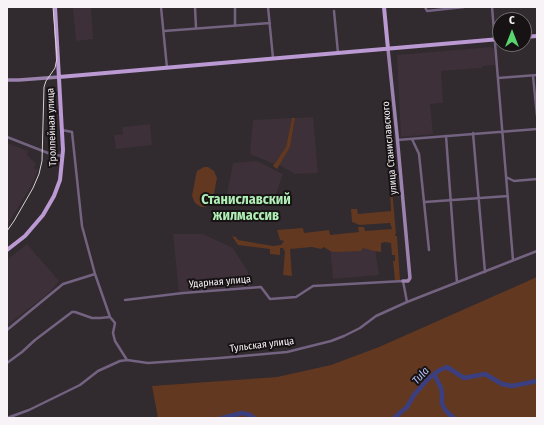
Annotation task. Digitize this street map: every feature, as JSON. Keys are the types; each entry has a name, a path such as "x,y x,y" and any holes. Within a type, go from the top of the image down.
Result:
{"main road":[{"name":"Троллейная улица","path":"7,250 34,226 50,204 60,180 63,156 55,7"},
{"name":"улица Станиславского","path":"384,7 388,49"},
{"path":"59,77 273,60 492,39"}],"street":[{"path":"161,7 167,69"},
{"path":"195,7 196,29"},
{"path":"235,7 236,26"},
{"path":"268,7 273,60"},
{"path":"425,7 427,11 464,7"},
{"path":"334,11 338,53"},
{"path":"164,31 270,23"},
{"name":"улица Станиславского","path":"388,49 398,140 410,278 408,281 403,281"},
{"path":"496,52 513,260"},
{"path":"498,78 535,75 537,116"},
{"path":"7,80 59,77"},
{"path":"398,140 537,129"},
{"path":"62,130 72,132 82,226 95,274 110,317 115,322 113,333 115,341 127,360"},
{"path":"473,133 485,272"},
{"path":"446,136 454,260 457,282"},
{"path":"7,137 48,153 63,156"},
{"path":"412,140 419,154 429,250"},
{"path":"506,177 514,181 537,179"},
{"path":"425,202 508,196"},
{"name":"Тульская улица","path":"7,418 29,410 80,385 108,366 120,361 127,360 148,363 180,362 287,352 331,341 360,328 376,316 407,302 537,251"},
{"path":"7,330 63,284 95,274"},
{"path":"403,281 407,302"},
{"name":"Ударная улица","path":"125,300 261,286 270,299 296,297 313,286 403,281"},
{"path":"7,363 72,312 92,318 110,317"}],"shaded area":[{"path":"73,7 91,7 93,39 76,41"},
{"path":"491,47 492,52 494,52 495,65 483,66 482,68 441,71 443,103 430,104 433,134 401,137 397,55"},
{"path":"313,117 318,173 295,174 279,165 290,147 295,118"},
{"path":"292,118 286,147 274,164 250,154 253,120"},
{"path":"292,118 295,118 290,147 277,169 273,166 286,147"},
{"path":"150,124 152,145 116,149 114,135 123,134 122,127"},
{"path":"7,143 28,151 27,155 36,164 34,168 38,170 30,188 7,225"},
{"path":"257,161 283,174 273,202 225,204 233,163"},
{"path":"204,167 208,167 214,171 217,178 212,203 205,207 201,207 195,203 192,196 197,171"},
{"path":"390,187 392,189 400,280 395,280 393,261 395,261 395,255 392,255 391,243 381,243 381,252 363,248 361,251 336,252 330,251 324,247 321,249 312,247 290,249 292,276 283,275 285,252 283,248 280,248 280,255 270,254 270,249 238,245 232,236 236,237 238,240 273,246 281,245 284,241 280,240 277,230 303,228 304,233 329,230 330,235 359,232 358,227 364,227 365,231 392,229 390,223 360,225 352,222 351,209 357,209 358,214 391,211"},
{"path":"173,234 203,234 233,248 248,272 251,286 179,292"},
{"path":"374,242 379,275 333,279 330,246"},
{"path":"27,244 59,281 50,292 9,324 7,322 7,260"},
{"path":"537,277 537,418 158,418 152,386 277,377 331,365 379,347"}],"waterway":[{"name":"Tula","path":"394,418 407,407 414,395 428,379 438,371 447,367 464,378 485,374 502,384 512,386 537,381"},
{"path":"434,374 441,388 442,404 446,411 454,418"},
{"name":"Tula","path":"222,418 242,413 250,415 254,418"}],"tram line":[{"path":"7,231 33,188 39,174 42,161 44,87 46,81 55,68 57,58 53,7"}],"district":[{"name":"Станиславский жилмассив","path":"246,208"}]}
